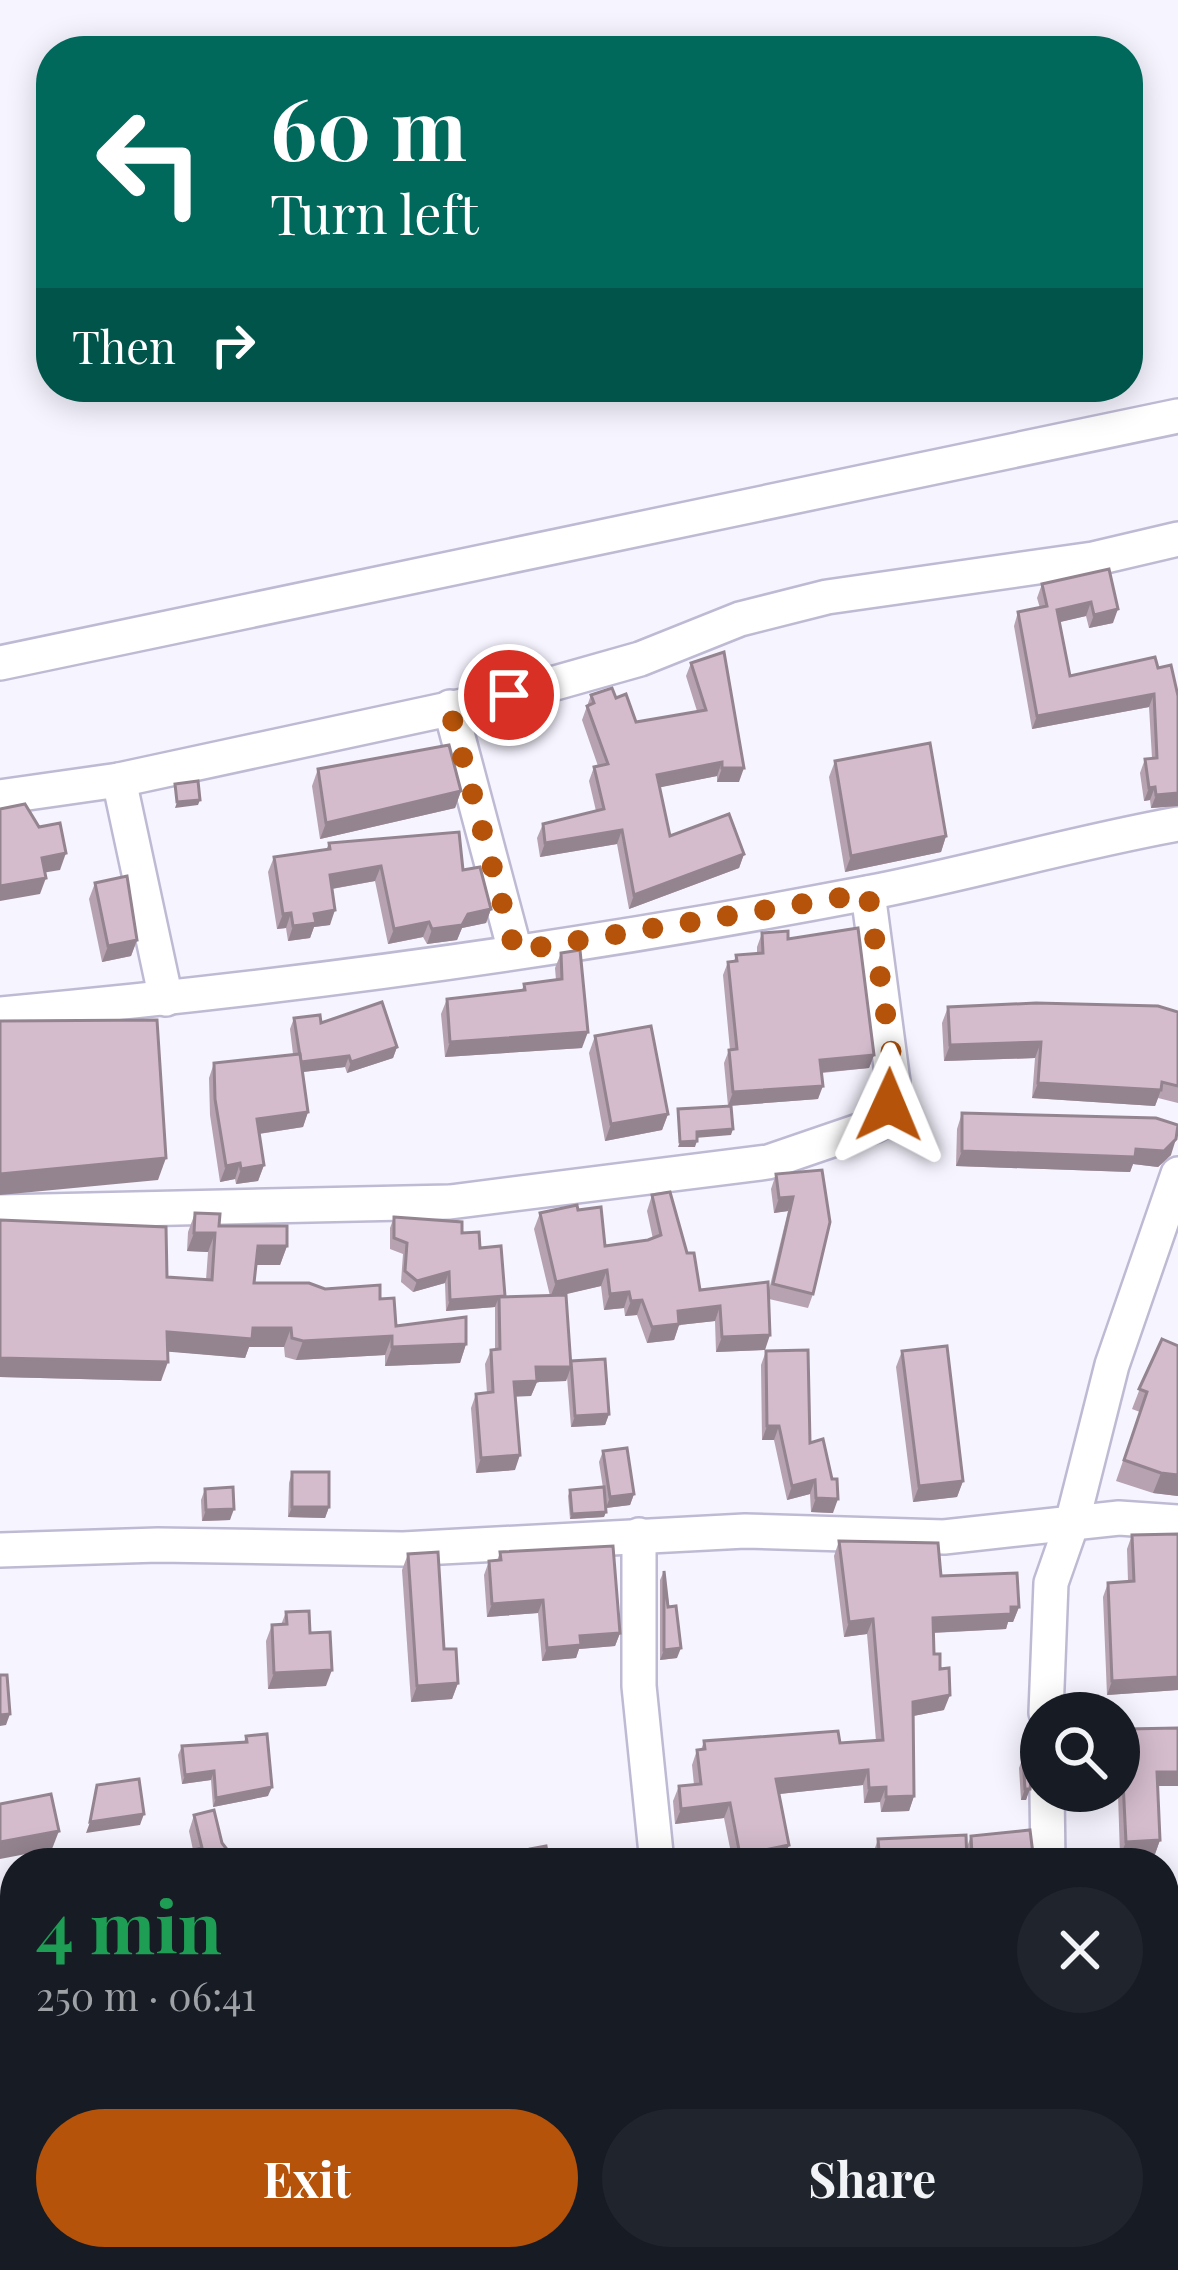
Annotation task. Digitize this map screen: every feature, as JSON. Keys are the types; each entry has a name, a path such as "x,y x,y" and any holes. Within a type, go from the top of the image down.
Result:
{"street":[{"path":"0,663 1178,416"},
{"path":"0,797 119,780 449,707 640,659 740,620 826,598 1094,559 1178,539"},
{"path":"449,707 515,951"},
{"path":"119,780 166,999"},
{"path":"0,1014 166,999 515,951 868,893 1178,824"},
{"path":"0,1212 451,1202 767,1162 876,1125 889,1105 892,1070 868,893"},
{"path":"1047,1692 1051,1583 1072,1522 1112,1365 1178,1174"},
{"path":"0,1550 158,1545 403,1549 639,1535 798,1532 944,1537 1072,1522 1178,1522"},
{"path":"639,1535 639,1686 655,1848"},
{"path":"1047,1812 1048,1848"}],"building":[{"path":"1109,569 1118,609 1094,615 1091,602 1057,610 1070,676 1155,657 1158,668 1171,665 1178,696 1178,793 1156,795 1155,787 1149,788 1145,759 1157,758 1154,694 1037,716 1018,612 1047,606 1042,584"},
{"path":"724,652 744,768 722,768 722,762 657,775 670,836 729,814 744,854 634,895 622,830 545,843 543,824 604,809 594,767 608,764 587,706 594,703 591,695 612,688 616,698 626,694 636,722 706,710 691,663"},
{"path":"930,743 946,836 851,856 835,761"},
{"path":"449,745 461,791 326,823 318,769"},
{"path":"198,781 200,800 177,802 175,784"},
{"path":"25,804 39,827 60,823 66,853 42,858 46,878 0,886 0,809"},
{"path":"459,832 463,870 480,867 491,909 468,914 462,925 432,929 429,922 394,929 381,866 330,875 335,910 314,914 316,923 293,926 291,913 283,914 274,857 330,849 329,843"},
{"path":"127,876 137,940 108,946 95,883"},
{"path":"858,928 874,1055 820,1060 823,1086 733,1092 729,1050 737,1049 728,962 737,961 736,955 763,953 762,933 788,931 788,939"},
{"path":"580,950 588,1032 450,1042 447,999 525,990 524,984 562,979 561,953"},
{"path":"382,1002 397,1047 351,1062 349,1056 301,1062 294,1018 320,1015 321,1023"},
{"path":"1158,1006 1178,1012 1178,1086 1162,1082 1161,1090 1038,1083 1041,1042 950,1045 948,1007"},
{"path":"157,1020 166,1158 0,1174 0,1021"},
{"path":"651,1026 668,1114 611,1124 595,1036"},
{"path":"300,1054 308,1112 257,1119 264,1165 226,1166 214,1063"},
{"path":"731,1106 733,1129 697,1132 697,1141 680,1142 678,1109"},
{"path":"962,1113 1156,1118 1178,1125 1176,1139 1164,1151 1136,1149 1135,1157 962,1151"},
{"path":"822,1170 830,1222 813,1294 773,1284 793,1197 779,1198 776,1174"},
{"path":"670,1192 687,1253 694,1253 700,1290 768,1282 770,1335 722,1337 720,1306 678,1311 679,1324 652,1327 642,1300 631,1301 629,1292 610,1294 607,1270 556,1282 540,1213 577,1205 578,1210 601,1207 605,1246 648,1240 661,1235 652,1195"},
{"path":"195,1213 220,1214 219,1226 287,1226 287,1246 258,1246 254,1283 309,1283 325,1289 380,1285 380,1299 394,1298 396,1326 466,1317 466,1344 392,1347 392,1336 303,1341 292,1338 291,1328 253,1328 252,1339 167,1332 168,1362 0,1358 0,1220 166,1227 167,1277 212,1280 215,1233 194,1233"},
{"path":"394,1217 462,1222 462,1233 479,1232 480,1248 501,1246 505,1296 450,1300 449,1272 417,1281 405,1271 407,1243 394,1238"},
{"path":"566,1295 571,1367 536,1367 537,1381 514,1382 520,1455 481,1458 476,1394 493,1392 491,1350 500,1349 499,1297"},
{"path":"1162,1339 1178,1346 1178,1475 1124,1460 1147,1392 1139,1389"},
{"path":"947,1346 963,1481 919,1486 902,1351"},
{"path":"808,1350 810,1443 823,1439 832,1479 837,1479 838,1499 816,1498 815,1480 792,1486 779,1426 767,1426 766,1351"},
{"path":"605,1359 609,1414 575,1416 571,1361"},
{"path":"627,1448 634,1494 610,1497 603,1451"},
{"path":"292,1472 329,1472 329,1507 292,1507"},
{"path":"233,1487 234,1509 206,1510 205,1489"},
{"path":"604,1487 606,1512 572,1514 570,1490"},
{"path":"1178,1534 1178,1677 1112,1681 1108,1583 1134,1581 1132,1535"},
{"path":"839,1541 938,1543 941,1576 1017,1573 1019,1607 1011,1607 1011,1614 933,1618 934,1654 940,1654 940,1669 949,1668 950,1695 913,1702 914,1796 886,1797 886,1787 869,1788 868,1770 776,1779 789,1845 739,1848 730,1803 681,1809 679,1786 701,1784 697,1750 705,1749 704,1741 838,1731 840,1743 883,1740 873,1619 849,1622"},
{"path":"613,1546 620,1633 580,1636 581,1645 547,1648 543,1600 492,1604 489,1561 501,1560 500,1552"},
{"path":"438,1552 444,1649 456,1649 458,1683 417,1686 408,1554"},
{"path":"664,1571 668,1607 676,1606 681,1648 664,1650"},
{"path":"309,1611 310,1633 330,1632 332,1670 274,1673 272,1625 287,1624 286,1612"},
{"path":"0,1675 7,1675 10,1714 0,1715"},
{"path":"1178,1728 1178,1772 1157,1772 1160,1840 1126,1842 1125,1812 1140,1812 1140,1729"},
{"path":"267,1734 272,1787 216,1798 214,1771 185,1775 182,1746 247,1742 246,1736"},
{"path":"139,1779 144,1814 90,1822 97,1785"},
{"path":"51,1794 59,1831 0,1842 0,1804"},
{"path":"214,1810 226,1848 202,1848 194,1815"},
{"path":"1030,1830 1033,1848 972,1848 971,1836"},
{"path":"966,1835 966,1848 879,1848 878,1839"}],"route":[{"path":"509,695 449,707 515,951 868,893 892,1058 889,1105"}]}
